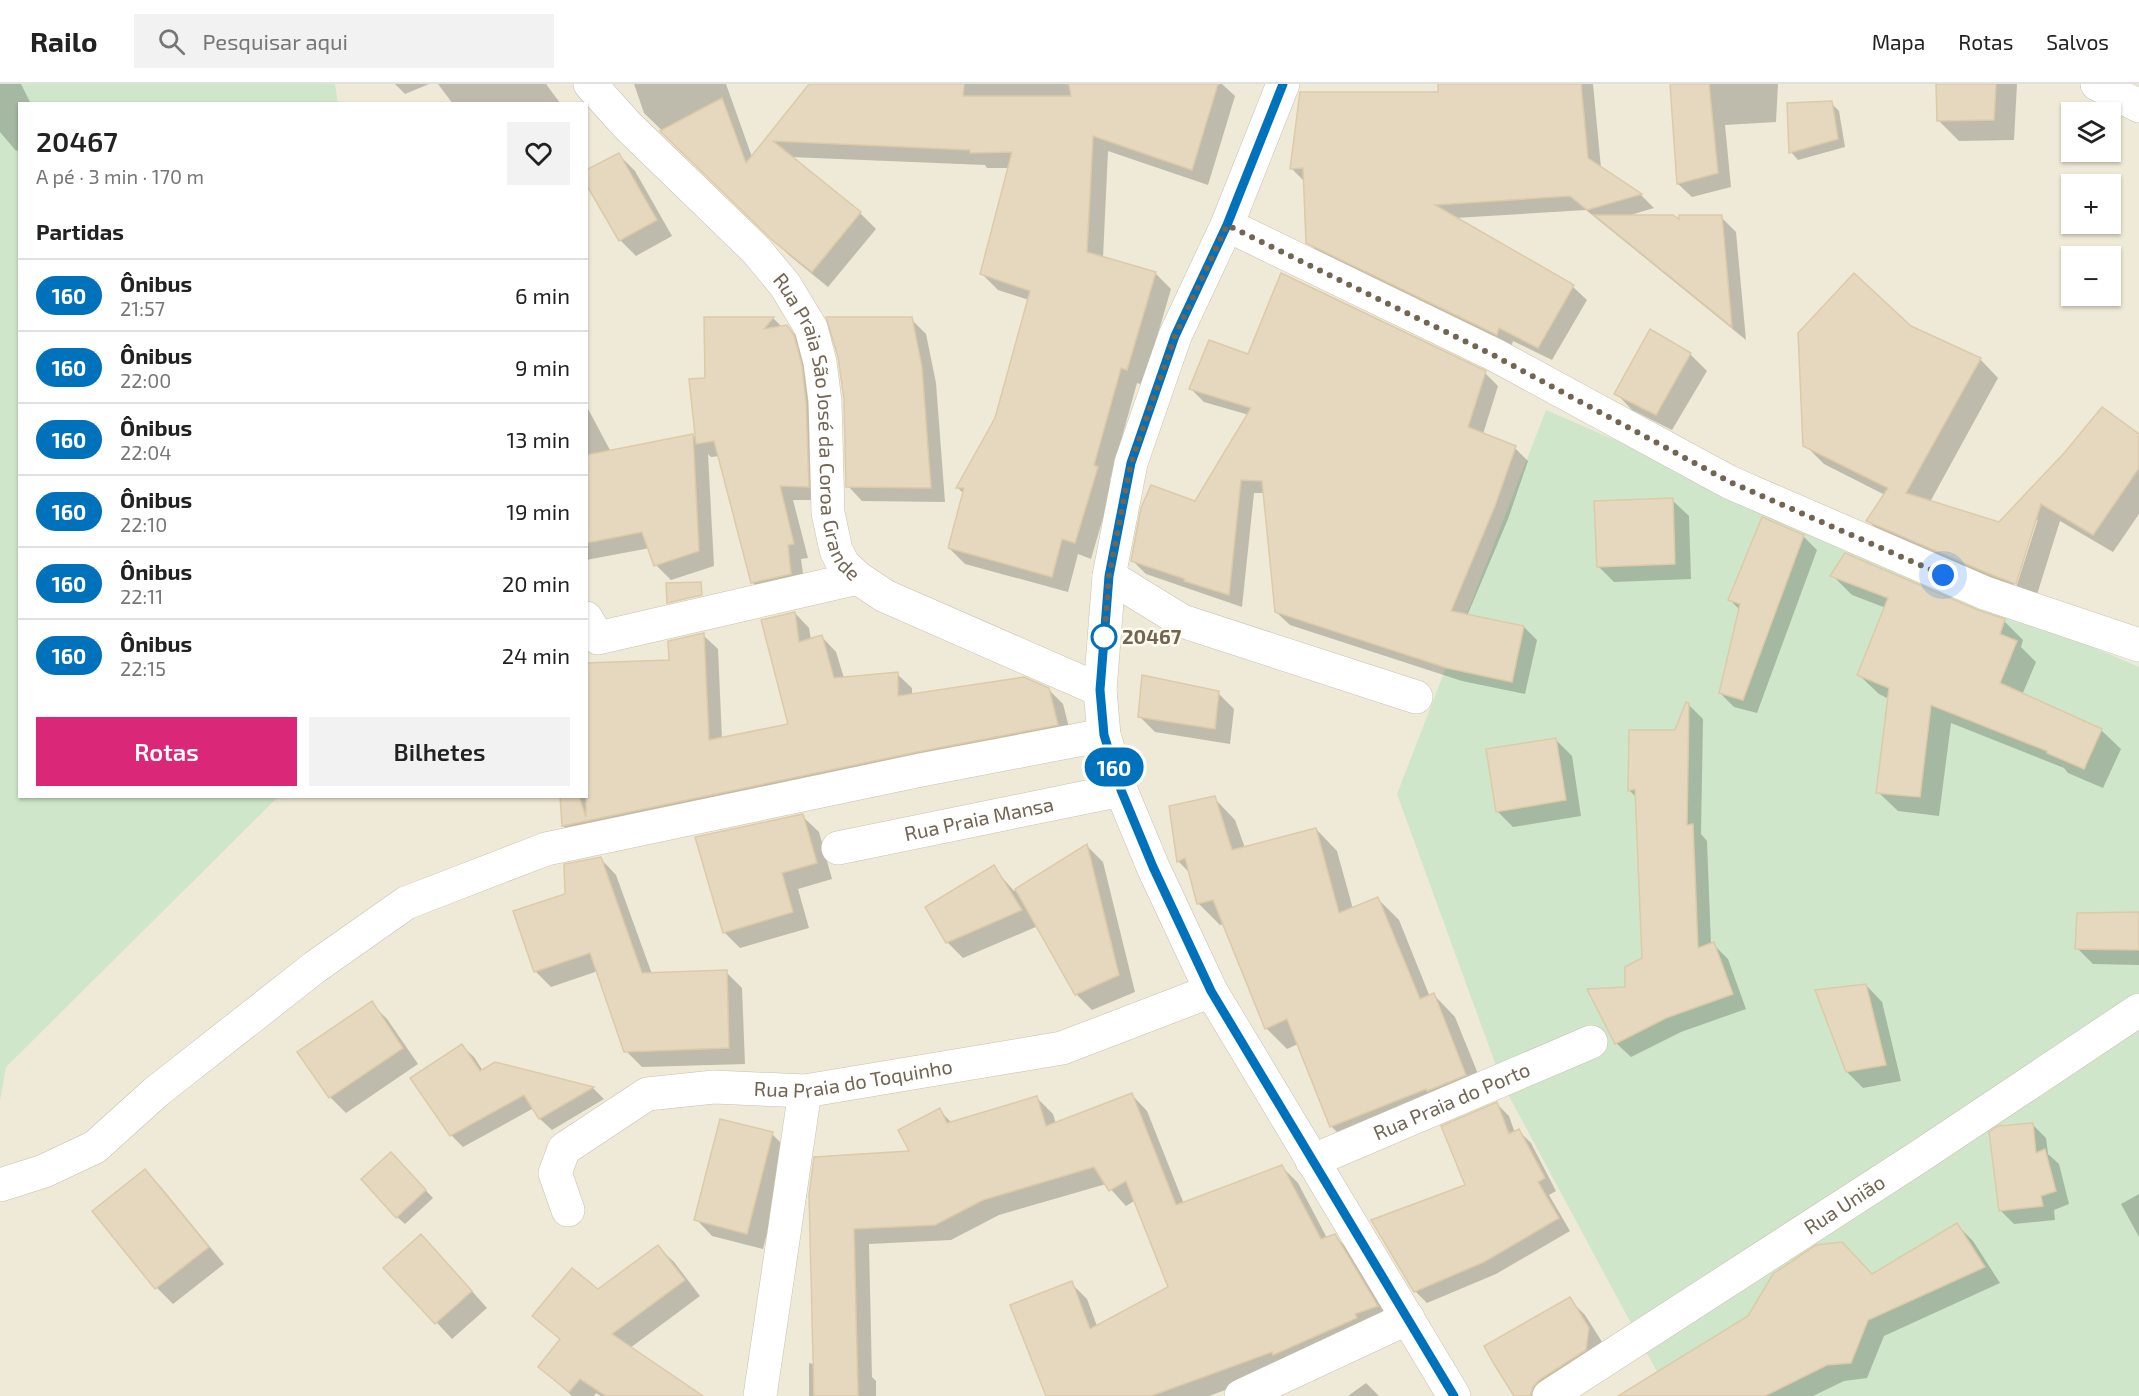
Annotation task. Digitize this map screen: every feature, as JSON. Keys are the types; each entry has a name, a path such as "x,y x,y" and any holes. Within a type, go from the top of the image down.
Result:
{"street":[{"name":"Rua Praia São José da Coroa Grande","path":"590,84 628,126 756,250 785,285 811,328 820,362 825,401 828,513 836,550 843,564 858,578 885,596 1100,690"},
{"path":"1283,84 1227,225 1175,336 1131,463 1109,576 1100,690 1104,735 1121,790 1153,867 1211,991 1454,1396"},
{"path":"2097,84 2139,106"},
{"path":"1227,225 1495,356 1730,482 1985,593 2139,645"},
{"path":"1109,576 1182,621 1416,697"},
{"path":"588,621 598,638 858,578"},
{"path":"0,1185 44,1170 95,1147 156,1092 315,967 406,903 546,849 921,770 1104,735"},
{"name":"Rua Praia Mansa","path":"838,848 1121,790"},
{"name":"Rua Praia do Toquinho","path":"568,1210 555,1173 564,1149 647,1094 714,1087 805,1091 1062,1048 1211,991"},
{"name":"Rua União","path":"1549,1396 1920,1156 2139,1010"},
{"name":"Rua Praia do Porto","path":"1312,1161 1591,1042"},
{"path":"760,1396 805,1091"},
{"path":"1241,1396 1408,1318"}],"shaded area":[{"path":"0,84 2139,84 2139,1396 0,1396"}],"green space":[{"path":"0,84 335,84 338,102 18,102 18,798 277,798 6,1067 0,1101"},
{"path":"1546,410 2139,667 2139,1396 1668,1396 1503,1085 1397,794"}],"building":[{"path":"809,84 964,84 963,96 1071,96 1069,84 1218,84 1192,170 1093,136 1087,252 1156,272 1127,370 1121,368 1094,465 1098,467 1075,543 1062,539 1052,577 948,548 964,488 956,488 995,418 1030,291 980,274 1012,152 970,153 970,150 773,141 861,212 812,272 772,240 660,131 722,98 746,163"},
{"path":"1438,84 1581,84 1588,158 1642,194 1587,210 1570,196 1435,205 1574,285 1538,348 1499,328 1497,335 1306,243 1303,168 1290,169 1300,92 1438,92"},
{"path":"1670,84 1709,84 1718,173 1677,184"},
{"path":"1936,84 1996,84 1994,120 1937,121"},
{"path":"1832,101 1838,139 1789,153 1787,103"},
{"path":"619,153 657,220 619,241 588,187 588,169"},
{"path":"1594,215 1673,215 1679,219 1679,215 1722,215 1732,327"},
{"path":"1281,273 1486,371 1468,427 1516,446 1495,506 1451,611 1524,626 1512,682 1447,668 1275,612 1262,481 1241,480 1229,595 1131,561 1141,508 1151,485 1195,501 1251,408 1189,389 1209,340 1248,354"},
{"path":"1854,273 1911,326 1981,358 1906,493 1999,522 2065,452 2102,407 2139,434 2139,468 2093,535 2041,504 2016,584 1866,521 1888,488 1803,446 1798,333"},
{"path":"704,317 774,317 764,329 787,325 794,335 802,366 806,402 809,487 780,486 794,544 788,545 791,574 751,583 714,441 696,444 689,379 705,378"},
{"path":"826,317 912,317 922,367 931,488 846,487 844,399 838,357"},
{"path":"1650,329 1691,353 1656,415 1614,394"},
{"path":"693,434 699,551 654,566 642,532 588,543 588,455"},
{"path":"1673,498 1675,564 1597,567 1594,501"},
{"path":"1762,517 1804,535 1743,700 1719,693 1740,604 1728,600"},
{"path":"1845,553 1978,610 2005,619 2000,634 2017,641 2000,683 2102,729 2084,769 2047,751 1931,705 1920,797 1876,793 1889,688 1857,675 1888,598 1830,576"},
{"path":"701,582 702,595 667,603 666,583"},
{"path":"795,612 799,642 822,635 834,678 898,672 898,696 1024,677 1049,688 1058,725 562,826 560,798 580,798 586,817 588,663 669,660 668,641 704,633 709,740 788,724 761,620"},
{"path":"1142,675 1219,691 1215,729 1138,717"},
{"path":"1686,702 1689,703 1687,825 1693,824 1698,948 1714,942 1733,994 1666,1018 1615,1044 1587,989 1625,987 1625,967 1642,958 1635,789 1628,791 1629,730 1675,730"},
{"path":"1556,738 1566,800 1496,812 1486,749"},
{"path":"1215,796 1232,850 1316,828 1339,913 1378,897 1420,999 1434,993 1466,1075 1330,1127 1287,1019 1265,1029 1213,900 1197,904 1185,858 1177,862 1169,806"},
{"path":"803,814 817,863 782,873 793,912 723,933 695,837"},
{"path":"1087,844 1119,975 1075,995 1015,889"},
{"path":"601,857 642,973 727,970 729,1048 624,1052 590,953 534,972 513,911 565,894 564,864"},
{"path":"994,865 1022,910 946,943 925,907"},
{"path":"2139,912 2139,950 2075,949 2077,913"},
{"path":"1866,984 1886,1065 1846,1072 1815,990"},
{"path":"372,1001 403,1048 329,1098 297,1052"},
{"path":"462,1044 480,1071 495,1062 594,1087 539,1119 524,1095 450,1136 410,1078"},
{"path":"1132,1093 1176,1205 1282,1165 1321,1239 1335,1234 1378,1306 1355,1314 1357,1318 1273,1355 1272,1352 1151,1396 1046,1396 1010,1305 1072,1281 1090,1329 1168,1287 1126,1181 1109,1191 1094,1167 983,1200 935,1225 854,1229 858,1396 814,1396 809,1195 814,1157 909,1151 898,1130 940,1108 947,1123 1037,1096 1046,1126"},
{"path":"1497,1102 1509,1134 1519,1129 1545,1178 1538,1182 1559,1218 1484,1262 1414,1292 1371,1220 1465,1185 1441,1126"},
{"path":"720,1119 773,1132 747,1234 694,1220"},
{"path":"2033,1123 2036,1153 2045,1149 2056,1191 2041,1196 2043,1206 1999,1211 1989,1132 1998,1126"},
{"path":"391,1152 426,1190 396,1218 361,1179"},
{"path":"145,1169 209,1247 155,1289 92,1211"},
{"path":"1957,1223 1985,1267 1868,1320 1851,1363 1827,1365 1765,1396 1618,1396 1748,1316 1773,1274 1816,1245 1842,1242 1872,1274"},
{"path":"421,1234 472,1291 435,1324 383,1268"},
{"path":"658,1245 685,1280 612,1334 703,1396 606,1396 580,1379 569,1392 538,1367 560,1339 532,1316 572,1268 598,1289"},
{"path":"1570,1297 1589,1328 1586,1350 1539,1380 1530,1396 1514,1396 1484,1346"}],"bus line":[{"name":"160","path":"1283,84 1227,225 1175,336 1131,463 1109,576 1100,690 1104,735 1121,790 1153,867 1211,991 1454,1396"}],"place":[{"name":"20467","path":"1104,637"}],"route":[{"path":"1104,637 1104,644 1109,576 1131,463 1175,336 1227,225 1495,356 1730,482 1943,575"}]}
